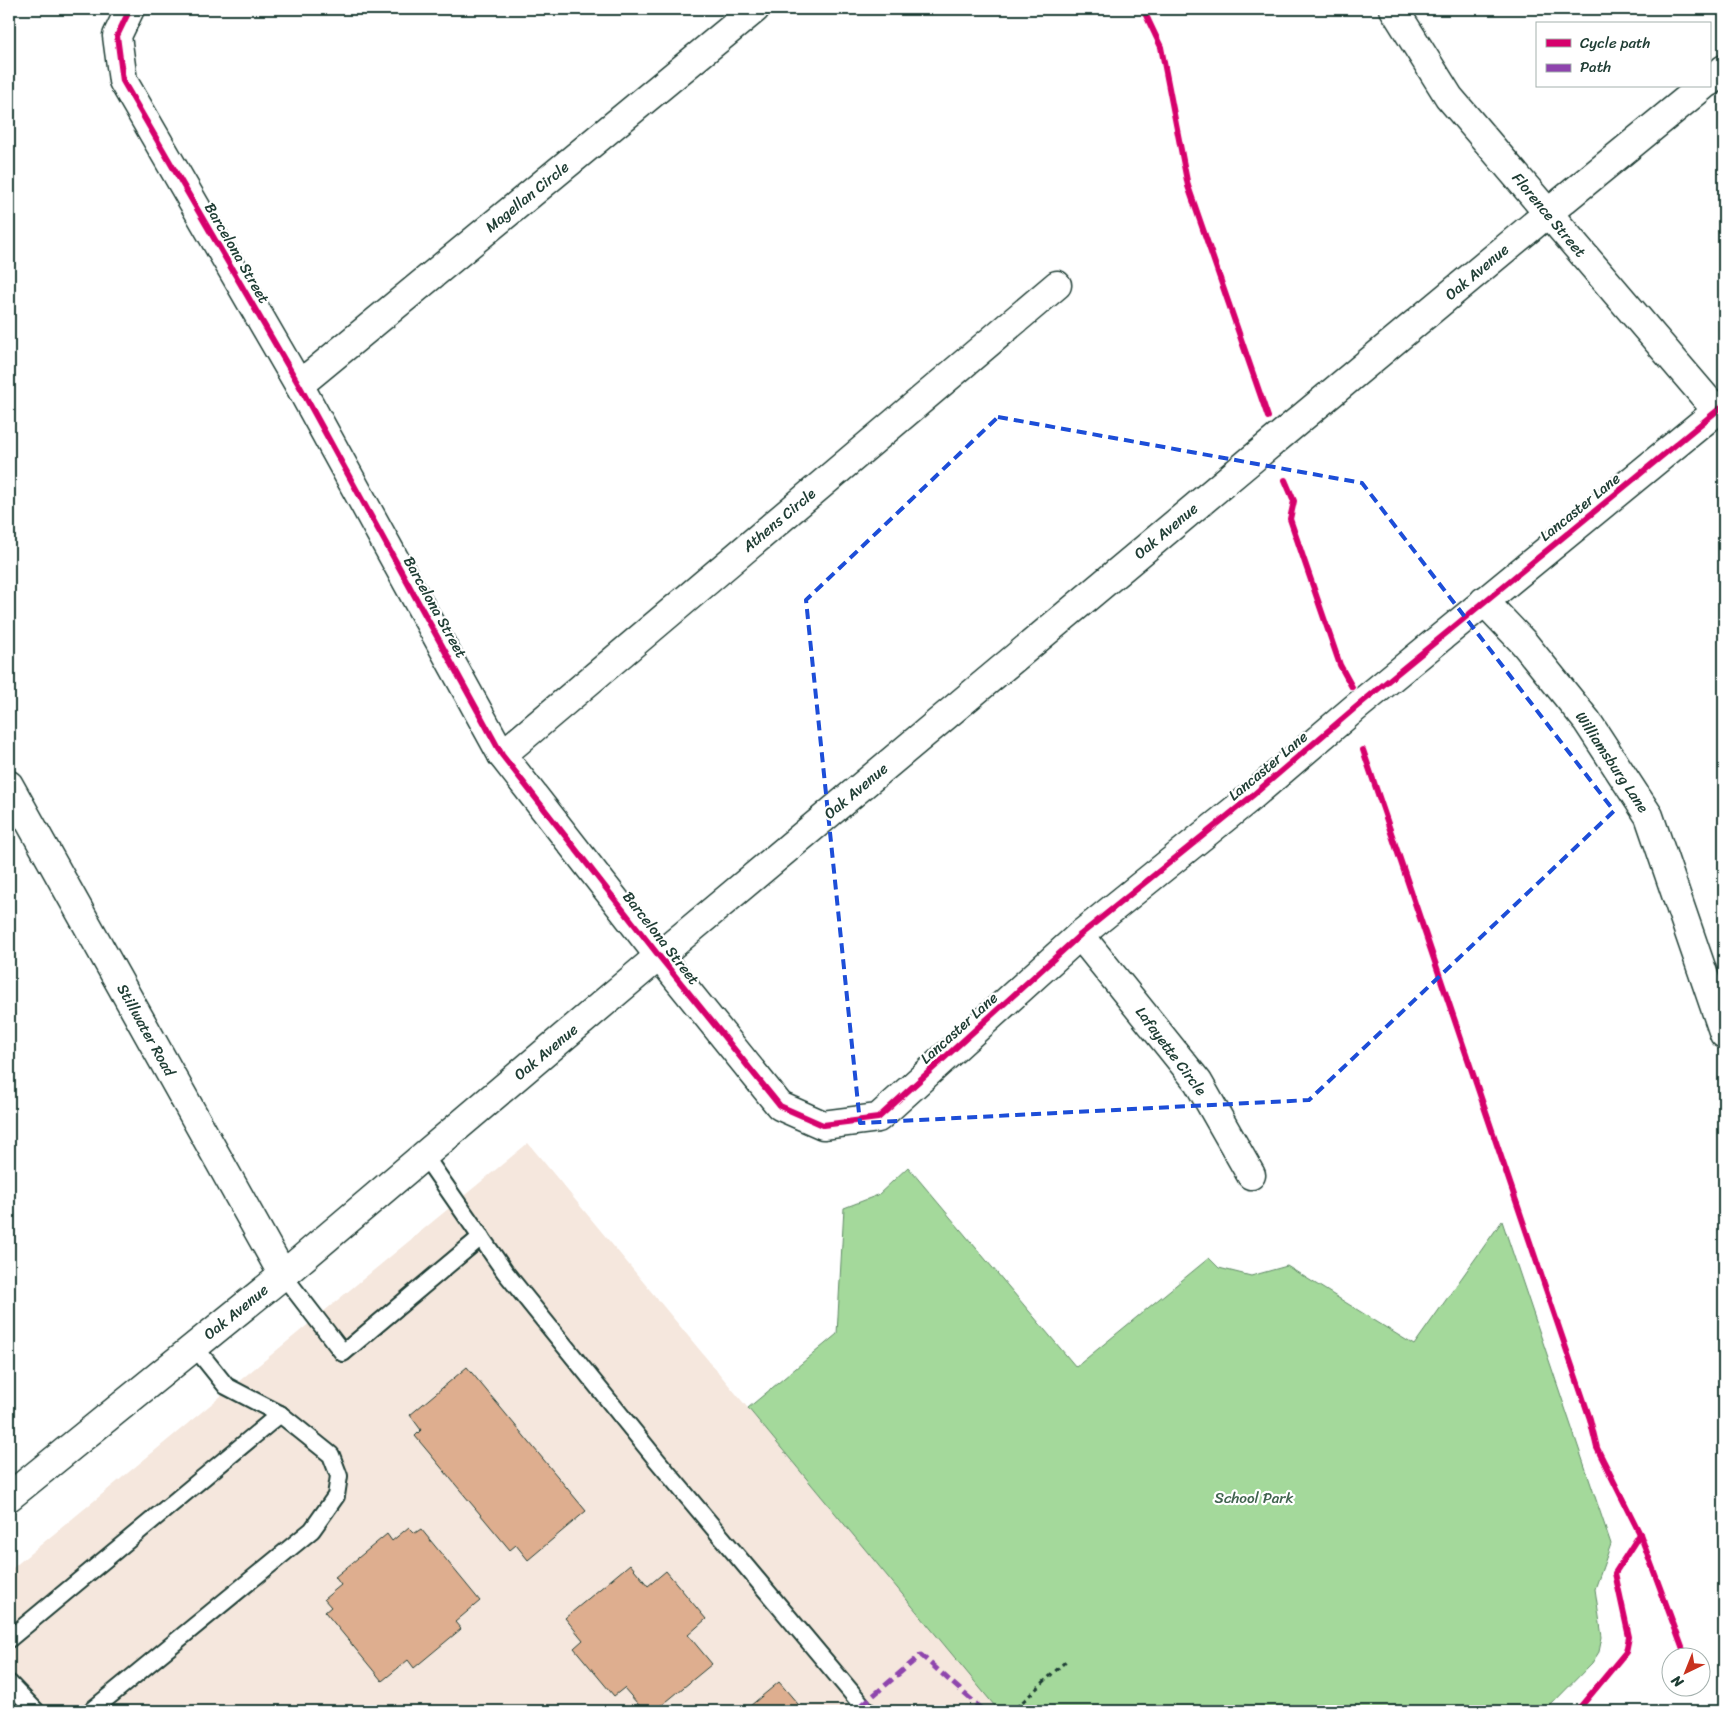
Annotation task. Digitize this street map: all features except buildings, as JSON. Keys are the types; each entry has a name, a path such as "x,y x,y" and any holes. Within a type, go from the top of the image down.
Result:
{"street":[{"name":"Barcelona Street","path":"130,9 117,36 123,81 299,385 502,755 659,956 780,1106 823,1125"},
{"name":"Magellan Circle","path":"299,385 755,9"},
{"name":"Florence Street","path":"1394,9 1449,97 1548,213 1721,408"},
{"path":"1710,81 1724,69"},
{"name":"Oak Avenue","path":"9,1497 282,1275 659,956 1548,213 1702,88"},
{"name":"Athens Circle","path":"502,755 1057,286"},
{"name":"Lancaster Lane","path":"823,1125 878,1118 1080,934 1252,796 1484,601 1721,408"},
{"name":"Williamsburg Lane","path":"1484,601 1524,643 1587,721 1649,816 1724,1034"},
{"name":"Stillwater Road","path":"9,786 282,1275"},
{"name":"Lafayette Circle","path":"1080,934 1198,1082 1251,1175"}],"lane":[{"path":"424,1155 505,1272 656,1459 867,1711"},
{"path":"282,1275 343,1353 481,1238"},
{"path":"90,1711 312,1530 336,1496 339,1476 331,1455 280,1414 226,1386 194,1346"},
{"path":"9,1638 280,1414"},
{"path":"9,1683 36,1711"}],"path":[{"path":"1016,1708 1067,1660"}],"highlighted area":[{"path":"998,417 1362,483 1614,811 1309,1100 860,1123 806,600"}],"shaded area":[{"path":"528,1143 999,1711 9,1711 9,1571"}],"green space":[{"name":"School Park","path":"908,1167 1076,1367 1209,1258 1219,1268 1251,1276 1287,1266 1414,1345 1502,1221 1611,1544 1595,1589 1602,1637 1599,1652 1592,1663 1545,1711 999,1711 748,1408 837,1334 844,1208 878,1195"}],"marked path":[{"path":"862,1705 921,1655 984,1711"},
{"path":"1012,1711 1016,1708 1020,1711"}],"cycle path":[{"path":"130,9 117,36 123,81 299,385 502,755 659,956 780,1106 823,1125 878,1118 1080,935 1252,796 1355,708 1724,405"},
{"path":"1143,9 1161,47 1188,186 1268,417"},
{"path":"1285,480 1294,501 1290,519 1340,665 1352,687"},
{"path":"1363,750 1590,1419 1597,1448 1640,1534 1682,1648"},
{"path":"1577,1711 1626,1652 1629,1637 1615,1573 1640,1534"}]}
